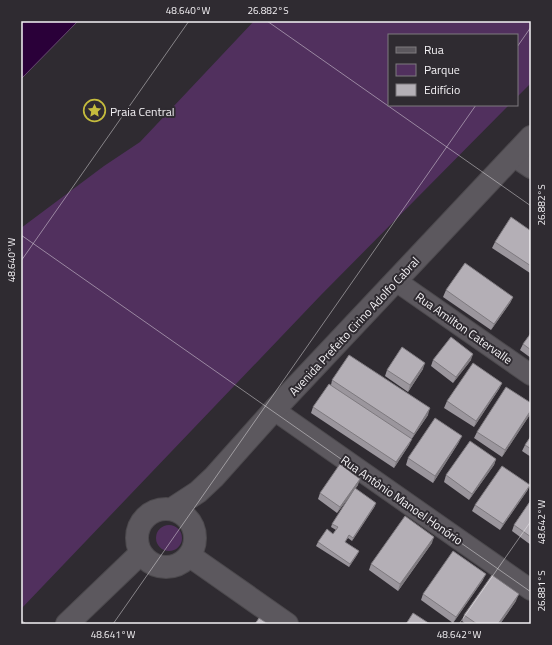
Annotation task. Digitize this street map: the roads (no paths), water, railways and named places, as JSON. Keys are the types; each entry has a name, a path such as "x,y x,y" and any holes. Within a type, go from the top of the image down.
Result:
{"main road":[{"name":"Avenida Prefeito Cirino Adolfo Cabral","path":"172,509 198,492 214,477 274,410 531,137"},
{"path":"161,509 172,509 187,517 195,532 196,540 190,556 183,563 165,567 155,565 147,560 141,553 138,547 137,533 142,521 150,513 161,509"},
{"path":"68,624 141,553"},
{"path":"190,556 287,624"}],"street":[{"path":"513,156 531,168"},
{"name":"Rua Amilton Catervalle","path":"396,280 531,375"},
{"name":"Rua Antônio Manoel Honório","path":"274,410 531,590"}],"place":[{"name":"Praia Central","path":"95,111"}]}
